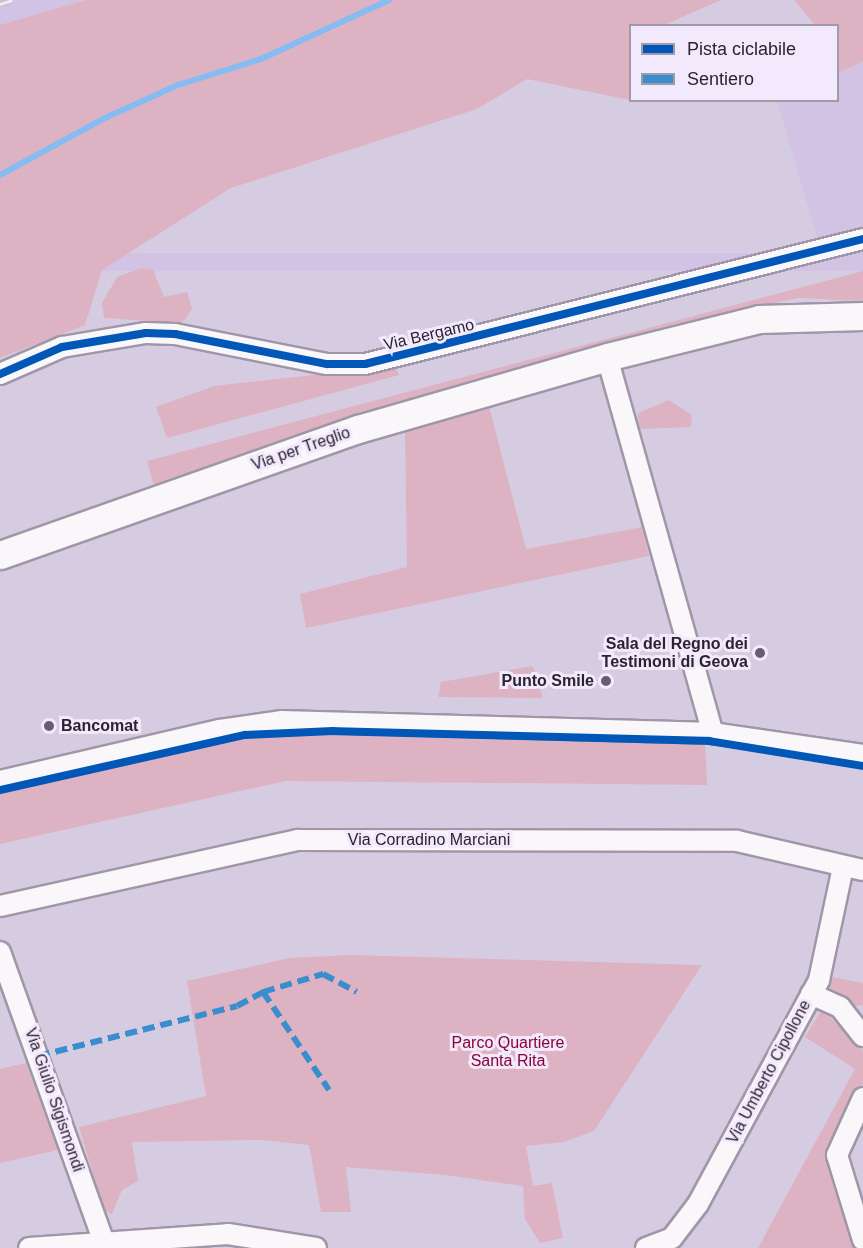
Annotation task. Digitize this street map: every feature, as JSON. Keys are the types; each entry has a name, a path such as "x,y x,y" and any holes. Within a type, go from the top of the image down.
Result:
{"main road":[{"name":"Via per Treglio","path":"0,555 358,429 607,357 759,319 863,316"}],"street":[{"name":"Via Bergamo","path":"0,374 62,347 146,333 175,334 327,364 365,364 863,239"},
{"path":"607,357 713,733"},
{"path":"0,781 282,721 713,733 863,755"},
{"name":"Via Corradino Marciani","path":"0,906 298,840 737,841 853,868"},
{"name":"Via Umberto Cipollone","path":"646,1248 672,1238 698,1204 811,994 853,868"},
{"name":"Via Giulio Sigismondi","path":"0,952 105,1246"},
{"path":"811,994 840,1007 863,1036"},
{"path":"863,1098 837,1155 863,1240"},
{"path":"29,1248 105,1246 228,1234 316,1248"}],"shaded area":[{"path":"0,0 86,0 0,25"},
{"path":"863,61 863,228 818,240 777,102 839,102 839,73"},
{"path":"0,253 863,253 863,271 0,271"}],"green space":[{"path":"86,0 721,0 666,24 629,24 629,100 527,79 477,109 231,188 102,270 85,325 0,358 0,25"},
{"path":"794,0 863,0 863,61 839,73 839,24 814,24"},
{"path":"141,268 153,270 164,297 187,292 192,308 186,319 180,323 104,318 102,303 117,277"},
{"path":"863,271 863,301 798,298 671,325 408,400 154,486 147,461"},
{"path":"395,366 399,375 167,438 156,407 214,386"},
{"path":"669,400 692,415 691,427 639,429 638,413"},
{"path":"489,406 526,549 642,527 649,556 306,628 300,594 407,567 405,432"},
{"path":"533,666 543,698 438,697 441,682"},
{"path":"380,731 705,742 707,785 286,781 0,844 0,791 240,736"},
{"name":"Parco Quartiere Santa Rita","path":"351,955 702,965 594,1131 564,1142 526,1146 533,1186 552,1183 563,1238 540,1243 525,1219 523,1186 445,1175 346,1167 351,1212 321,1212 309,1145 261,1140 132,1142 138,1181 122,1190 112,1214 104,1210 79,1127 206,1096 187,981 289,958"},
{"path":"831,977 863,983 863,1005 847,1008 830,995"},
{"path":"822,1009 863,1051 863,1084 833,1138 830,1154 834,1183 854,1248 758,1248 855,1069 805,1037"},
{"path":"26,1063 58,1150 0,1163 0,1069"}],"waterway":[{"path":"0,175 105,118 178,85 261,59 389,0"}],"railway":[{"path":"0,4 12,0"}],"marked path":[{"path":"38,1056 237,1006 263,992 323,974 357,992"},
{"path":"263,992 329,1090"}],"cycle path":[{"path":"0,374 62,347 146,333 175,334 327,364 365,364 863,239"},
{"path":"0,790 245,735 333,731 709,741 863,766"}],"place":[{"name":"Sala del Regno dei Testimoni di Geova","path":"760,653"},
{"name":"Punto Smile","path":"606,681"},
{"name":"Bancomat","path":"49,726"}]}
